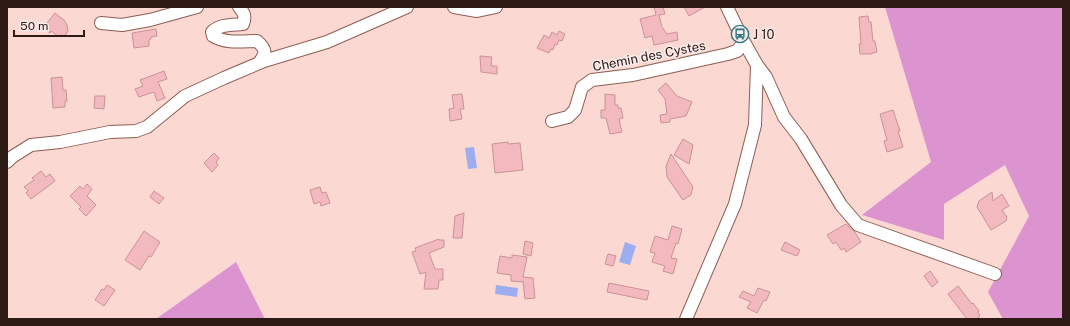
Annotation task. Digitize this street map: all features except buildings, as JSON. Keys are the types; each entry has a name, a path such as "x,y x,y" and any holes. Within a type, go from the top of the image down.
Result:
{"street":[{"path":"101,23 122,24 143,21 198,7"},
{"path":"238,7 244,13 245,19 243,24 227,25 216,28 212,32 213,36 219,40 228,41 258,41 264,46 265,51 264,56 259,63"},
{"path":"7,162 31,145 67,141 110,132 136,131 148,126 185,96 259,63 327,42 408,7"},
{"path":"454,7 477,11 496,7"},
{"path":"727,7 744,42 757,65 766,77 784,117 801,139 841,205 858,225 995,274"},
{"name":"Chemin des Cystes","path":"552,121 568,117 575,110 582,88 592,80 632,75 728,54 737,51 744,42"},
{"path":"686,319 735,204 755,125 757,65"}],"shaded area":[{"path":"885,7 1063,7 1063,319 1003,319 988,292 1029,216 1005,165 944,204 944,240 862,215 931,162"},
{"path":"236,262 265,319 156,319"}],"water":[{"path":"474,147 477,168 468,169 465,148"},
{"path":"625,242 636,246 630,265 619,262"},
{"path":"496,285 518,288 517,297 495,294"}],"place":[{"name":"J 10","path":"740,34"}]}
